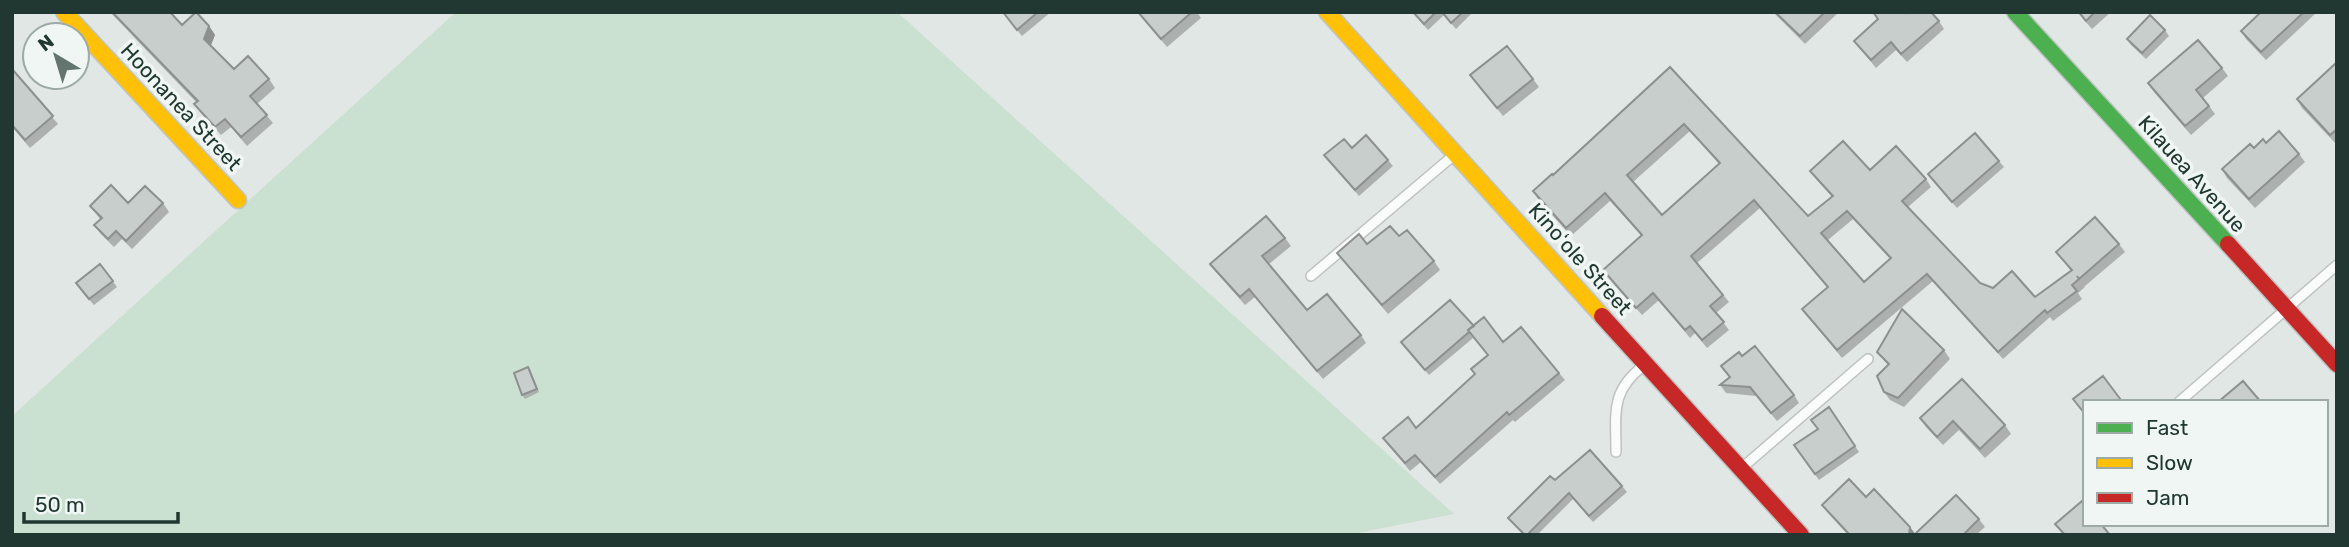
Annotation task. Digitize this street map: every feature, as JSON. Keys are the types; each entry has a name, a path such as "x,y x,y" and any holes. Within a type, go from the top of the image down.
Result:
{"street":[{"name":"Hoonanea Street","path":"64,12 238,200"},
{"name":"Kinoʻole Street","path":"1327,12 1801,535"},
{"name":"Kilauea Avenue","path":"2015,12 2337,364"}],"lane":[{"path":"1311,276 1456,154"},
{"path":"2181,400 2337,265"},
{"path":"1741,469 1868,359"},
{"path":"1616,452 1616,404 1627,379 1646,364"}],"green space":[{"path":"456,12 897,12 1454,514 1347,535 12,535 12,416"}],"building":[{"path":"112,12 170,12 182,25 196,12 209,26 204,39 234,69 248,56 269,79 250,96 267,115 241,137 225,119 215,127 194,104 198,101"},
{"path":"1003,12 1038,12 1017,30"},
{"path":"1138,12 1192,12 1161,39"},
{"path":"1413,12 1436,12 1424,24"},
{"path":"1442,12 1463,12 1451,23"},
{"path":"1775,12 1825,12 1800,36"},
{"path":"1873,12 1931,12 1939,21 1901,54 1891,42 1871,60 1854,41 1878,19"},
{"path":"2079,12 2095,12 2086,21"},
{"path":"2261,12 2304,12 2261,52 2241,31"},
{"path":"2150,15 2165,30 2142,53 2127,39"},
{"path":"2198,40 2222,68 2196,90 2209,106 2185,126 2148,83"},
{"path":"1507,46 1533,79 1497,108 1470,75"},
{"path":"2335,64 2337,129 2330,135 2297,99"},
{"path":"1670,67 1808,216 1833,196 1810,171 1843,141 1870,170 1896,146 1926,179 1902,201 1980,283 1993,288 2012,271 2035,297 2072,270 2056,252 2095,217 2119,244 2072,285 2077,291 2047,313 2045,310 1998,352 1927,274 1837,350 1802,309 1828,287 1754,200 1691,256 1723,295 1710,306 1724,322 1702,340 1690,326 1685,330 1653,293 1636,308 1603,270 1642,235 1605,193 1566,228 1533,191","holes":["1684,124 1720,163 1662,215 1627,175","1847,211 1891,258 1864,282 1821,233"]},
{"path":"12,69 21,79 21,91 31,91 53,116 25,140 12,125"},
{"path":"2279,131 2299,154 2249,199 2222,169 2250,144 2254,148 2263,139 2266,143"},
{"path":"1975,133 1999,161 1952,202 1928,174"},
{"path":"1366,135 1388,160 1355,190 1324,155 1344,139 1352,148"},
{"path":"111,185 128,203 145,186 163,203 126,241 116,231 108,239 94,225 102,218 90,206"},
{"path":"1266,216 1285,238 1262,256 1307,310 1327,294 1361,335 1317,371 1249,289 1240,297 1210,264"},
{"path":"1390,226 1399,236 1407,230 1434,261 1382,305 1337,253 1359,234 1367,244"},
{"path":"100,264 113,281 89,299 76,283"},
{"path":"1450,300 1474,326 1425,370 1401,342"},
{"path":"1902,309 1944,350 1898,398 1884,392 1877,376 1889,364 1877,352"},
{"path":"1484,317 1503,342 1521,327 1559,373 1509,415 1507,412 1435,477 1415,455 1405,463 1383,438 1408,417 1416,428 1475,374 1471,369 1488,355 1468,330"},
{"path":"1755,346 1794,395 1771,413 1750,387 1720,385 1730,377 1721,366 1739,352 1742,356"},
{"path":"528,367 537,389 522,395 514,373"},
{"path":"2103,376 2121,400 2083,400 2083,412 2073,399"},
{"path":"1962,379 2005,425 1980,449 1953,421 1937,437 1920,418"},
{"path":"2243,381 2259,400 2220,400"},
{"path":"1829,407 1855,446 1815,474 1794,445 1818,429 1811,420"},
{"path":"1590,450 1622,486 1589,516 1569,493 1525,535 1508,518 1550,476 1555,480"},
{"path":"1849,479 1866,497 1874,489 1910,527 1909,535 1850,535 1822,505"},
{"path":"1956,495 1979,519 1963,535 1914,535"},
{"path":"2082,501 2083,526 2103,526 2110,535 2065,535 2055,524"}],"traffic: fast":[{"path":"2015,12 2228,244"}],"traffic: slow":[{"path":"64,12 238,200"},
{"path":"1327,12 1602,316"}],"traffic: jam":[{"path":"2228,244 2337,364"},
{"path":"1602,316 1801,535"}]}
